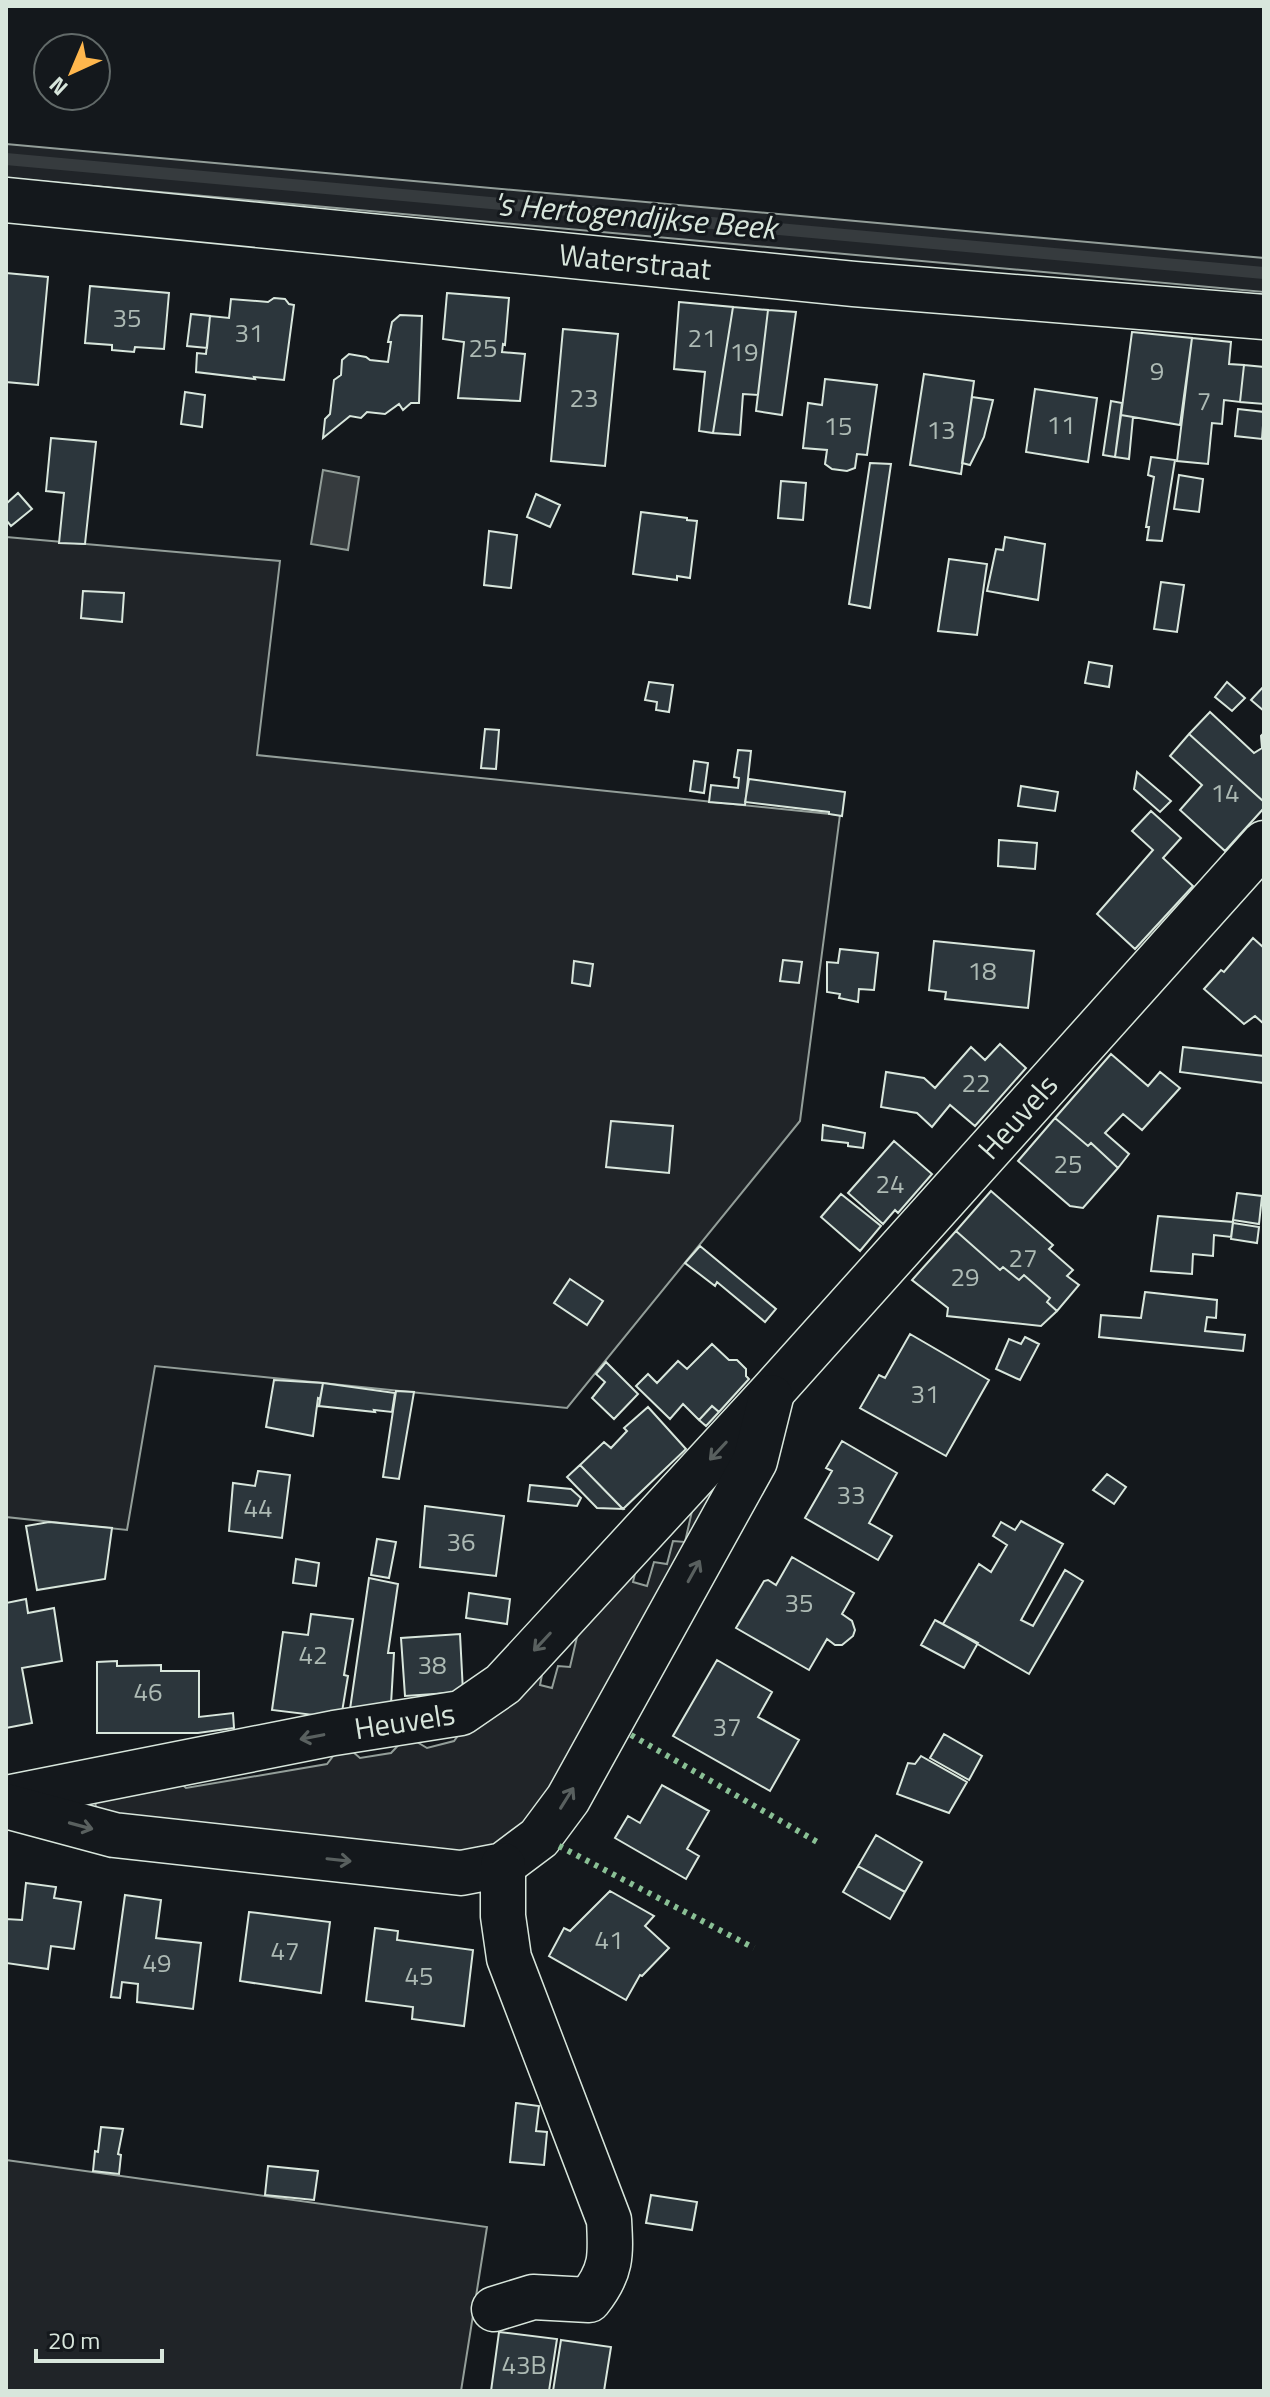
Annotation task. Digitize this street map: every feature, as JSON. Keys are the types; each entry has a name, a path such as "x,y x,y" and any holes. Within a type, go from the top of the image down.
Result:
{"street":[{"name":"Waterstraat","path":"6,200 854,284 1264,317"},
{"name":"Heuvels","path":"6,1798 334,1733 461,1713 503,1684 771,1393 1264,843"},
{"name":"Heuvels","path":"6,1806 114,1835 461,1873 503,1865 539,1838 568,1799 755,1461 771,1393"},
{"path":"494,2309 533,2297 589,2300 604,2281 611,2248 609,2220 509,1958 503,1916 503,1865"}],"shaded area":[{"path":"6,144 1264,258 1264,292 6,178"},
{"path":"323,470 359,477 348,550 311,544"},
{"path":"6,537 280,561 257,755 840,815 800,1121 567,1408 155,1366 127,1530 6,1517"},
{"path":"726,1477 554,1803 485,1856 197,1834 96,1808 95,1799 173,1776 186,1788 327,1764 340,1747 346,1746 360,1758 391,1753 407,1736 427,1748 454,1741 465,1726 546,1654 540,1685 552,1688 558,1666 570,1667 580,1624 640,1552 633,1582 647,1586 654,1562 667,1564 673,1541 685,1542 697,1489"},
{"path":"6,2160 487,2227 461,2391 6,2391"}],"building":[{"path":"6,273 48,277 38,385 6,382"},
{"path":"90,286 169,293 164,349 135,347 134,352 112,350 112,345 85,343"},
{"path":"447,293 509,298 502,352 525,354 520,401 458,398 464,342 443,339"},
{"path":"274,298 285,299 294,305 284,380 196,372 197,353 206,354 210,316 229,318 231,299 268,302"},
{"path":"679,302 733,307 713,433 699,431 705,372 674,369"},
{"path":"733,307 768,310 758,395 743,394 740,435 713,433"},
{"path":"768,310 796,312 782,415 756,411"},
{"path":"191,314 210,316 207,348 187,346"},
{"path":"400,315 422,316 419,403 411,403 403,410 399,404 385,414 367,412 361,418 350,416 323,438 325,419 330,414 334,380 341,375 342,360 349,354 388,362 392,322"},
{"path":"563,329 618,334 605,466 551,461"},
{"path":"1132,332 1192,338 1180,425 1121,415"},
{"path":"1192,338 1231,342 1229,364 1244,365 1240,402 1224,400 1222,424 1212,423 1208,464 1177,461"},
{"path":"1244,365 1264,367 1264,404 1240,402"},
{"path":"924,374 974,381 961,474 910,465"},
{"path":"825,379 877,385 867,455 857,454 855,468 847,471 832,469 825,464 827,450 803,448 808,403 822,405"},
{"path":"1035,389 1097,398 1088,462 1026,452"},
{"path":"185,392 205,395 202,427 181,424"},
{"path":"972,397 993,400 984,437 970,465 962,463"},
{"path":"1111,401 1122,403 1115,457 1103,455"},
{"path":"1238,409 1264,412 1262,439 1235,436"},
{"path":"1121,415 1133,417 1129,459 1115,457"},
{"path":"51,438 96,442 85,544 59,543 64,493 46,491"},
{"path":"1151,457 1175,460 1162,541 1147,540 1149,527 1146,527 1154,477 1148,475"},
{"path":"870,463 891,464 870,608 849,604"},
{"path":"1179,475 1203,479 1199,512 1174,509"},
{"path":"781,481 806,483 803,520 778,518"},
{"path":"18,493 32,509 11,526 6,520 6,504"},
{"path":"536,494 560,505 550,527 527,517"},
{"path":"641,512 697,521 690,578 677,576 677,580 633,574"},
{"path":"489,531 517,535 511,588 484,585"},
{"path":"1005,537 1045,544 1038,600 987,591 996,549 1003,550"},
{"path":"949,559 987,564 977,635 938,631"},
{"path":"1161,582 1184,585 1177,632 1154,629"},
{"path":"83,591 124,593 122,622 81,618"},
{"path":"1089,662 1112,666 1109,687 1085,683"},
{"path":"649,682 673,685 669,712 656,710 657,702 645,700"},
{"path":"1227,682 1245,698 1232,711 1215,697"},
{"path":"1264,686 1264,711 1251,700"},
{"path":"1210,712 1254,753 1262,748 1261,736 1264,733 1264,802 1189,734"},
{"path":"485,729 499,730 496,769 481,768"},
{"path":"1189,734 1264,802 1264,808 1225,851 1180,810 1202,785 1170,756"},
{"path":"738,750 751,751 745,805 709,802 711,785 738,788 739,778 734,777"},
{"path":"694,761 708,763 704,793 690,791"},
{"path":"1137,772 1171,801 1160,812 1134,789"},
{"path":"749,779 845,792 842,816 745,802"},
{"path":"1021,786 1058,792 1055,811 1018,806"},
{"path":"1151,811 1181,838 1163,858 1193,886 1135,949 1097,914 1153,850 1132,831"},
{"path":"999,840 1037,843 1035,869 998,866"},
{"path":"1253,938 1264,948 1264,1024 1255,1016 1244,1024 1204,989 1221,970 1224,972"},
{"path":"934,941 1034,951 1028,1008 945,999 946,992 929,990"},
{"path":"840,949 878,953 874,990 859,989 858,1002 827,992 827,962 838,963"},
{"path":"783,960 802,962 799,983 780,981"},
{"path":"574,961 593,964 590,986 572,983"},
{"path":"1000,1044 1026,1068 975,1126 950,1105 932,1127 917,1113 881,1107 886,1072 924,1078 935,1088 971,1047 985,1060"},
{"path":"1183,1047 1264,1056 1264,1083 1180,1072"},
{"path":"1111,1054 1148,1086 1160,1072 1180,1088 1142,1130 1123,1114 1105,1133 1129,1154 1118,1168 1091,1143 1088,1146 1055,1118"},
{"path":"1055,1118 1088,1146 1091,1143 1118,1168 1083,1208 1070,1206 1018,1161"},
{"path":"611,1121 673,1126 669,1173 606,1167"},
{"path":"823,1125 865,1133 863,1148 822,1140"},
{"path":"894,1141 932,1174 898,1213 895,1210 883,1224 848,1193"},
{"path":"991,1191 1053,1245 1049,1249 1073,1270 1067,1276 1079,1285 1057,1311 1047,1302 1050,1298 1024,1275 1019,1280 1003,1267 1000,1270 956,1231"},
{"path":"1237,1193 1262,1196 1259,1224 1233,1220"},
{"path":"841,1194 881,1226 860,1251 821,1217"},
{"path":"1158,1216 1233,1222 1231,1237 1214,1235 1213,1256 1193,1254 1192,1274 1151,1271"},
{"path":"1233,1223 1259,1227 1257,1243 1231,1239"},
{"path":"956,1231 1000,1270 1003,1267 1019,1280 1024,1275 1050,1298 1047,1302 1057,1311 1041,1326 947,1316 948,1308 912,1280"},
{"path":"700,1246 776,1309 765,1322 717,1282 715,1286 685,1263"},
{"path":"570,1279 603,1301 587,1325 554,1303"},
{"path":"1145,1292 1217,1300 1216,1318 1207,1317 1205,1331 1245,1335 1243,1351 1099,1337 1101,1315 1141,1318"},
{"path":"910,1334 989,1380 946,1456 860,1408 879,1375 885,1378"},
{"path":"1025,1337 1039,1344 1020,1380 996,1369 1009,1339 1021,1344"},
{"path":"712,1344 729,1360 737,1360 746,1369 749,1379 719,1412 712,1406 699,1420 683,1404 670,1419 636,1386 648,1374 657,1383 678,1361 687,1369"},
{"path":"606,1362 638,1394 614,1419 592,1398 605,1382 596,1374"},
{"path":"274,1380 323,1383 313,1436 266,1427"},
{"path":"323,1383 395,1393 392,1412 319,1406"},
{"path":"396,1391 414,1392 399,1479 383,1477"},
{"path":"712,1406 719,1412 706,1426 699,1420"},
{"path":"648,1407 686,1449 623,1509 580,1465 604,1442 611,1448 627,1431 624,1428"},
{"path":"842,1441 897,1473 869,1523 892,1536 878,1560 805,1518 832,1471 826,1468"},
{"path":"580,1465 623,1509 597,1508 567,1477"},
{"path":"258,1471 290,1475 282,1538 229,1531 233,1483 255,1486"},
{"path":"1107,1474 1126,1487 1114,1504 1093,1490"},
{"path":"530,1485 571,1489 581,1498 577,1506 528,1501"},
{"path":"425,1506 504,1516 496,1576 420,1567"},
{"path":"1021,1521 1063,1544 1021,1620 1033,1626 1065,1570 1083,1581 1029,1674 943,1624 979,1564 991,1572 1007,1545 993,1536 1001,1522 1015,1530"},
{"path":"49,1522 112,1528 105,1579 37,1590 26,1526"},
{"path":"377,1539 396,1542 389,1578 371,1575"},
{"path":"792,1557 854,1593 842,1614 852,1621 853,1636 842,1645 835,1645 827,1639 809,1670 736,1628 764,1581 776,1585"},
{"path":"296,1559 319,1563 316,1586 293,1583"},
{"path":"369,1578 398,1584 388,1653 394,1653 391,1704 350,1709"},
{"path":"469,1593 510,1599 507,1624 466,1618"},
{"path":"26,1599 28,1613 54,1608 62,1661 22,1668 32,1723 6,1728 6,1603"},
{"path":"311,1614 353,1619 342,1712 331,1711 330,1717 272,1710 283,1632 308,1635"},
{"path":"935,1620 978,1643 964,1668 921,1645"},
{"path":"460,1634 463,1692 405,1696 401,1638"},
{"path":"717,1660 772,1692 758,1717 799,1740 770,1791 673,1736"},
{"path":"117,1661 117,1666 161,1665 161,1671 199,1671 199,1717 233,1713 234,1728 198,1733 97,1733 97,1662"},
{"path":"944,1734 982,1756 969,1780 930,1758"},
{"path":"921,1756 967,1782 949,1813 897,1794 908,1763 915,1764"},
{"path":"662,1785 709,1811 687,1849 699,1856 686,1879 615,1838 628,1816 640,1823"},
{"path":"876,1835 922,1862 905,1892 858,1866"},
{"path":"858,1866 905,1892 890,1919 843,1892"},
{"path":"26,1883 56,1887 54,1898 81,1902 74,1949 51,1946 48,1969 6,1963 6,1919 22,1920"},
{"path":"610,1891 654,1916 645,1926 669,1948 640,1975 626,2000 549,1956 564,1928 570,1931"},
{"path":"125,1895 161,1900 156,1938 201,1943 193,2009 137,2002 138,1984 122,1982 120,1998 111,1997"},
{"path":"249,1912 330,1922 321,1993 240,1981"},
{"path":"375,1928 398,1931 397,1940 473,1950 464,2026 412,2019 413,2007 366,2001"},
{"path":"516,2103 539,2106 536,2131 547,2132 544,2165 510,2162"},
{"path":"101,2127 123,2129 118,2154 121,2155 119,2174 93,2171"},
{"path":"268,2166 318,2171 314,2200 265,2195"},
{"path":"651,2195 697,2202 692,2230 646,2223"},
{"path":"499,2332 557,2339 549,2391 491,2391"},
{"path":"561,2340 611,2347 604,2391 553,2391"}],"waterway":[{"name":"'s Hertogendijkse Beek","path":"6,159 1264,273"}],"hedge":[{"path":"631,1735 819,1843"},
{"path":"559,1846 754,1948"}]}
